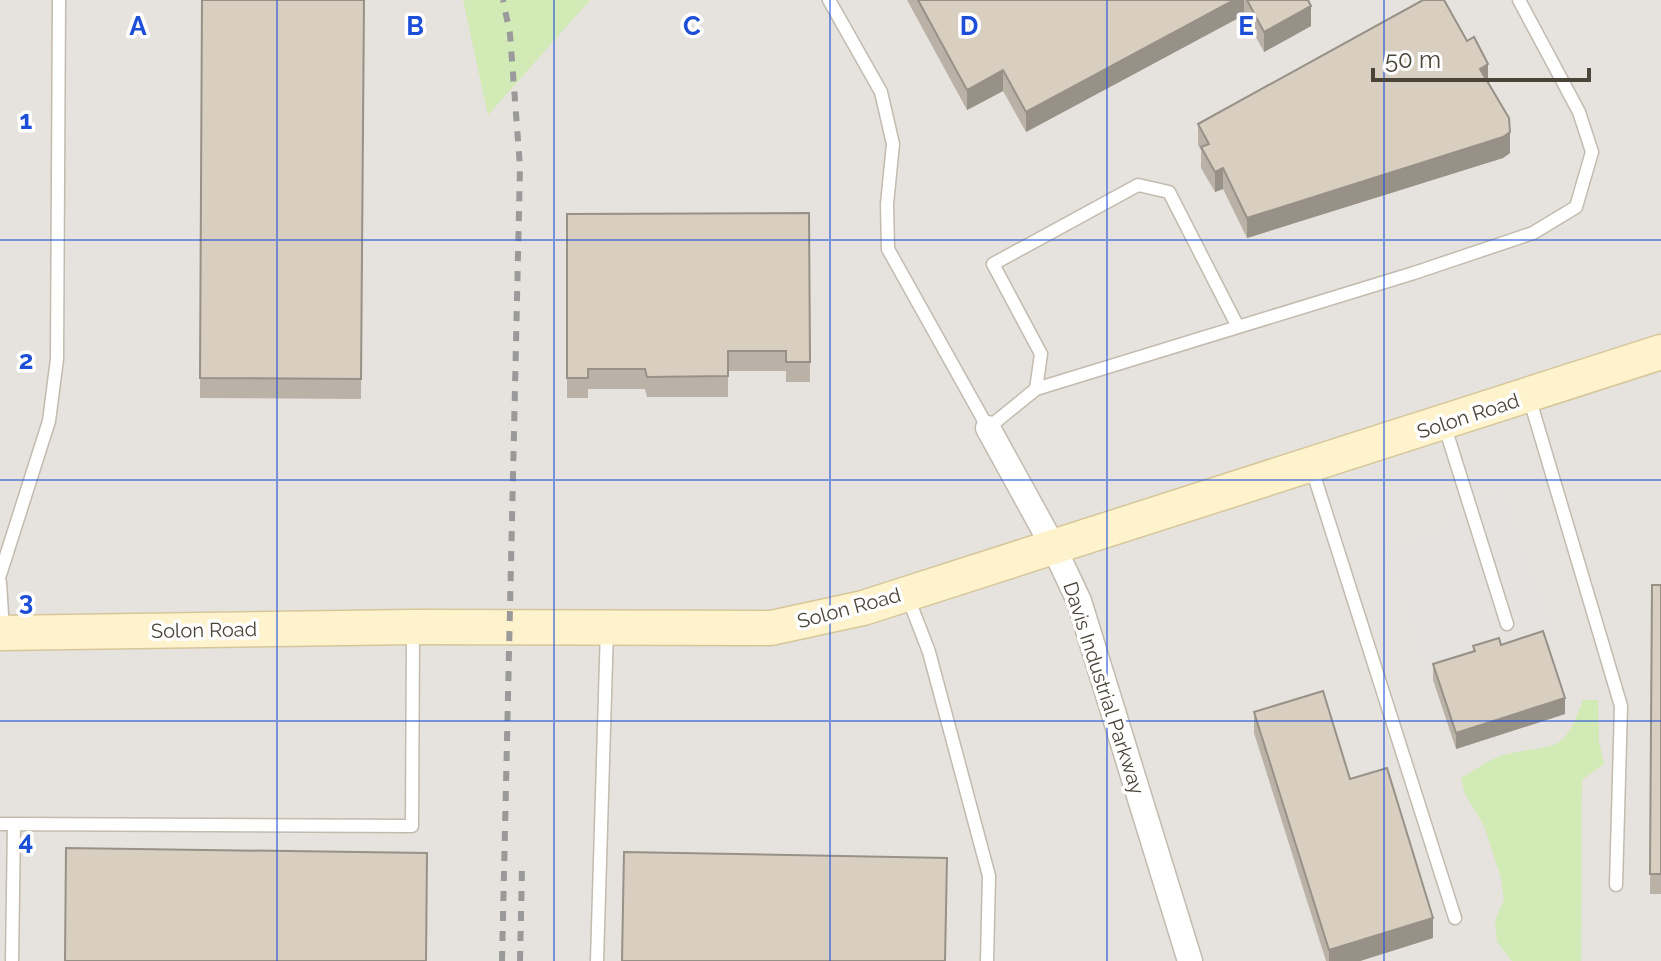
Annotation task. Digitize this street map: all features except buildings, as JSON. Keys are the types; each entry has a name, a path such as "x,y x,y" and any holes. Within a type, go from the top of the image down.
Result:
{"street":[{"name":"Solon Road","path":"2,633 413,627 771,628 863,608 1529,397 1661,352"},
{"name":"Davis Industrial Parkway","path":"988,428 1054,548 1079,601 1190,961"}],"lane":[{"path":"0,575 49,421 57,359 59,0"},
{"path":"829,0 881,92 893,144 887,204 888,249 988,428 1036,389 1414,273 1533,233 1576,207 1592,152 1579,112 1519,0"},
{"path":"1036,389 1041,354 993,264 1138,185 1169,192 1238,327"},
{"path":"1529,397 1621,706 1616,885"},
{"path":"1444,424 1507,624"},
{"path":"1311,466 1455,918"},
{"path":"0,582 2,633"},
{"path":"906,592 929,652 989,876 987,961"},
{"path":"12,961 7,824 412,826 413,627"},
{"path":"597,961 607,628"}],"shaded area":[{"path":"0,0 1661,0 1661,961 0,961"},
{"path":"1503,488 1557,640 1427,679 1387,549 1438,531 1452,515 1453,503"}],"green space":[{"path":"463,0 590,0 488,115"},
{"path":"1583,700 1598,700 1599,741 1604,764 1582,780 1581,961 1512,961 1497,942 1495,920 1504,900 1501,878 1484,826 1465,794 1461,778 1501,756 1556,744 1569,731"}],"railway":[{"path":"502,961 520,167 510,34 503,0"},
{"path":"520,961 522,868"}]}
